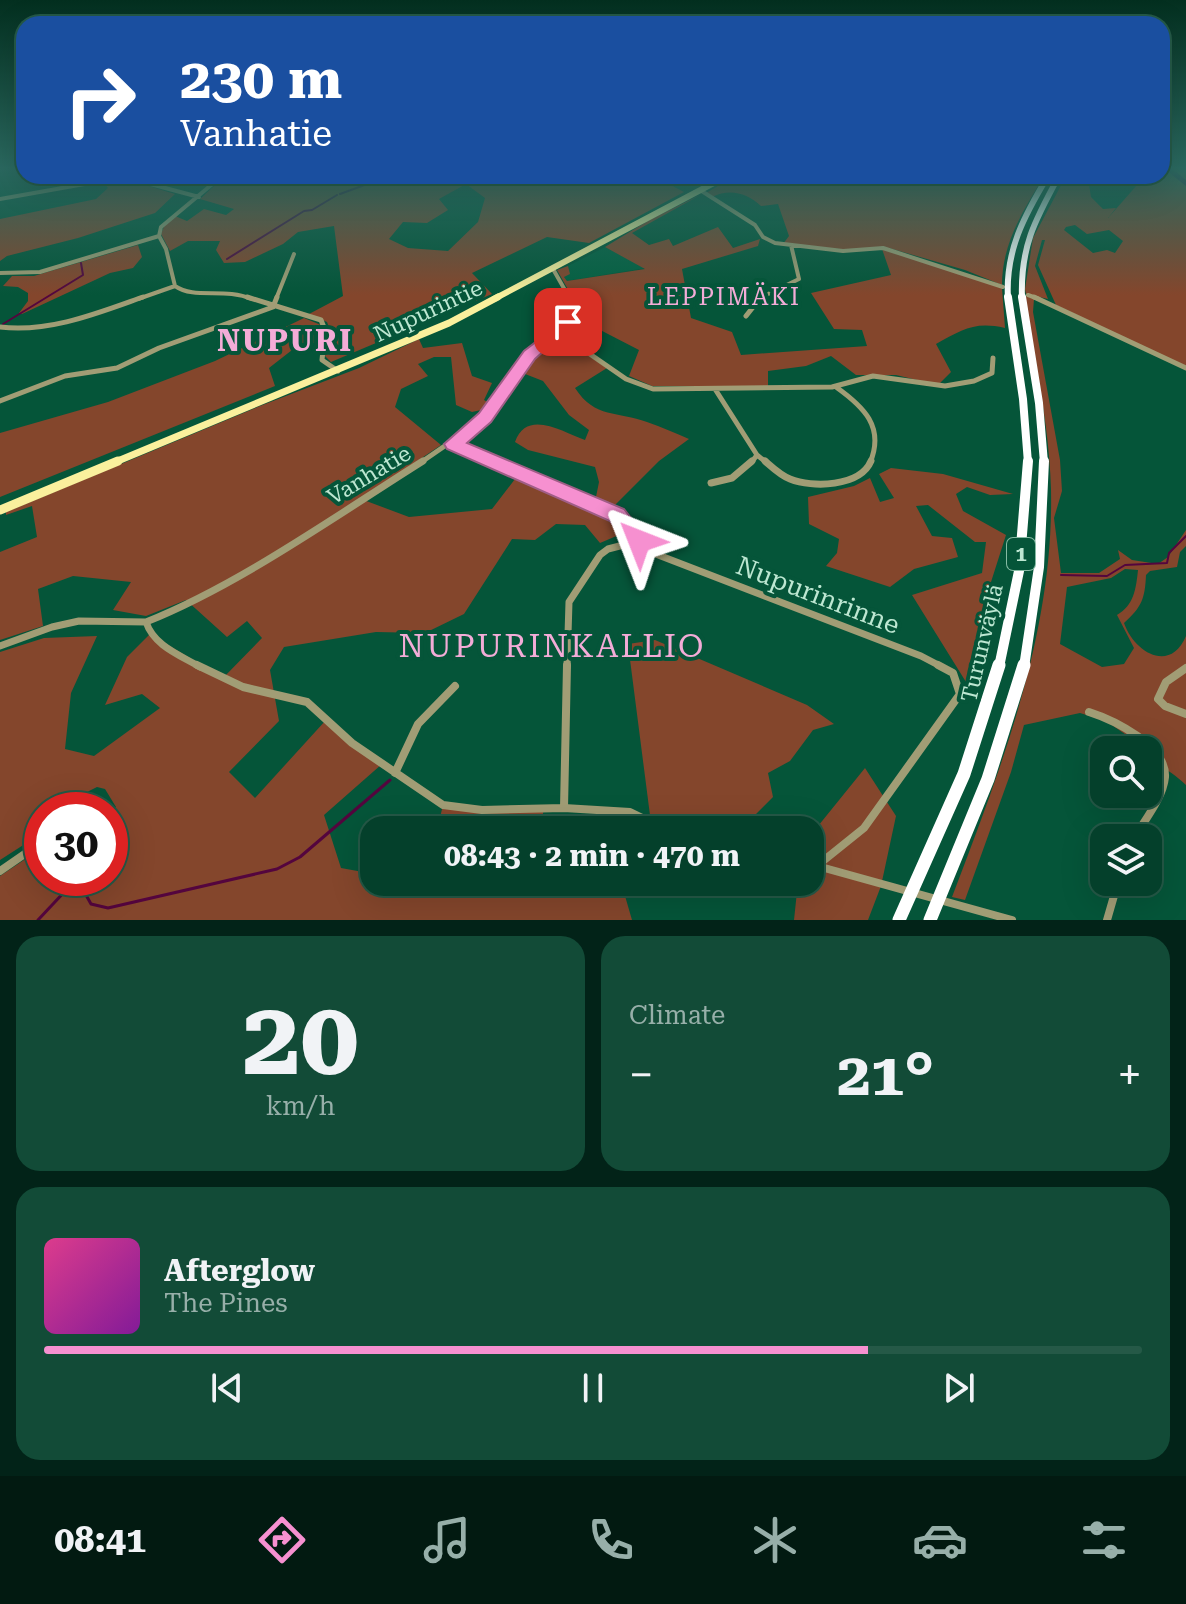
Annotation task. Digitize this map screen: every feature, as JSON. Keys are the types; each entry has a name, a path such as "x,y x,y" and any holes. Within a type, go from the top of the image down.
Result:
{"highway":[{"name":"Turunväylä","path":"899,920 968,766 997,684 1011,625 1026,517 1028,463 1026,420 1009,304 1008,273 1019,228 1029,210"},
{"name":"Turunväylä","path":"930,920 991,771 1018,691 1030,632 1043,522 1044,465 1036,386 1022,305 1022,275 1031,231 1042,210"}],"main road":[{"name":"Nupurintie","path":"0,510 449,323 663,210"}],"street":[{"path":"0,273 40,272 159,236 165,223 182,210"},
{"path":"731,210 755,225 766,240 843,251 883,248 1003,287"},
{"path":"159,236 166,249 175,286 185,293 235,292 324,323 326,335 320,354 322,360 338,371"},
{"path":"746,316 752,304 766,291 799,279 791,245"},
{"path":"0,401 65,376 117,368 159,348 273,307 294,254"},
{"path":"553,269 571,303 570,317 558,332 642,387 836,387 876,376 952,387 992,373 993,358"},
{"path":"0,327 14,330 48,326 175,286"},
{"path":"1028,295 1186,368"},
{"name":"Vanhatie","path":"146,622 202,595 453,444 485,418 530,355 558,332"},
{"path":"715,389 757,455 778,473 802,483 816,484 848,479 868,468 878,443 877,429 856,401 836,387"},
{"name":"Nupurinrinne","path":"453,444 617,515 653,553 921,656 953,673 960,694 864,828 824,857"},
{"path":"711,483 730,482 737,478 757,455"},
{"path":"564,808 569,602 600,555 608,549 639,541"},
{"path":"0,646 52,627 79,621 146,622 150,634 157,640 204,669 243,687 307,702 352,743 443,805 459,809 564,808 630,812 638,816"},
{"path":"1186,668 1166,682 1158,699 1165,706 1186,714"},
{"path":"395,773 418,724 455,686"},
{"path":"1089,712 1110,717 1132,731 1164,765 1165,779 1141,824"},
{"path":"0,871 24,854"},
{"path":"824,867 881,886 1012,920"},
{"path":"1107,920 1114,896"}],"shaded area":[{"path":"44,210 158,210 78,238 7,256 0,261 0,219"},
{"path":"203,210 226,215 233,210 448,210 427,223 403,222 389,239 408,248 448,251 478,222 482,210 651,210 589,243 547,237 472,273 492,294 331,362 325,356 330,330 327,322 309,314 343,296 334,226 298,232 283,244 245,262 224,263 216,250 220,241 188,241 170,251 161,234 165,224 175,216 187,221"},
{"path":"673,210 632,233 649,245 669,239 673,246 718,227 733,248 760,239 758,246 682,269 691,318 732,332 741,355 867,346 862,330 834,329 811,293 891,275 882,249 1002,288 1005,328 976,326 936,344 951,372 938,385 896,375 856,375 831,356 806,366 768,371 768,386 652,386 629,376 639,350 575,317 570,293 557,270 568,266 570,274 564,277 567,281 645,269 605,247 651,219"},
{"path":"780,210 1024,210 1010,241 1002,285 965,270 889,248 851,250 783,244 789,236"},
{"path":"1048,210 1114,210 1108,218 1115,210 1186,210 1186,367 1056,305 1038,265 1045,240 1042,240 1035,266 1048,299 1026,294 1033,238","holes":["1075,225 1087,234 1109,230 1123,241 1115,253 1107,250 1093,253 1064,230"]},
{"path":"138,245 142,257 133,268 110,273 22,314 19,313 28,301 28,293 18,287 3,286 12,276 34,276"},
{"path":"605,247 646,268 567,281 564,277 569,274 568,266"},
{"path":"1026,296 1034,299 1033,312 1060,460 1062,491 1054,518 1061,573 1099,573 1120,559 1118,550 1132,560 1158,564 1168,557 1186,530 1186,546 1180,552 1177,567 1150,571 1146,575 1141,602 1124,623 1136,643 1153,655 1171,654 1186,636 1186,785 1162,766 1162,736 1128,736 1106,721 1080,713 1024,725 1011,772 965,900 952,897 989,798 1021,698 1044,595 1050,543 1048,442","holes":["1125,569 1138,570 1131,601 1117,615 1134,648 1124,664 1102,667 1060,644 1067,587 1111,578"]},
{"path":"304,318 321,325 324,333 320,343 301,343 269,368 275,386 0,497 0,433 108,402 215,361"},
{"path":"558,335 607,368 575,388 591,405 689,439 659,461 615,505 596,497 599,482 595,467 528,450 515,442 528,426 537,425 585,440 589,430 569,415 543,381 520,372 535,352"},
{"path":"419,339 423,348 462,343 472,376 492,383 484,400 490,408 472,412 456,405 451,357 434,357 418,364 428,376 401,389 395,407 441,445 361,499 409,517 492,509 515,479 585,507 626,532 600,543 585,525 556,524 535,540 512,539 464,614 425,633 376,632 284,647 270,670 279,721 229,772 255,798 326,720 382,764 324,815 341,868 360,871 360,896 625,896 632,920 0,920 0,876 24,860 24,896 128,896 128,792 107,792 97,787 87,792 24,792 24,845 0,860 0,652 44,638 97,636 71,693 65,749 94,756 160,708 142,694 105,705 127,657 150,634 223,678 262,638 247,621 227,637 186,600 146,616 113,610 131,582 73,576 38,589 43,626 0,640 0,552 37,537 32,506 6,515 6,512 359,368"},
{"path":"891,468 943,474 1013,494 990,495 967,487 956,494 963,511 1006,535 991,582 978,661 966,682 912,595 982,573 986,542 975,542 928,505 916,506 932,536 952,538 958,557 914,569 890,587 826,566 837,553 839,539 809,524 808,497 854,486 870,478 880,502 894,498 879,474"},
{"path":"655,640 807,705 834,724 813,730 790,761 768,773 773,797 754,816 650,816 628,644"},
{"path":"865,768 896,816 881,886 868,920 794,920 797,896 824,896 824,819"},
{"path":"443,805 544,808 543,816 440,816"}],"waterway":[{"path":"227,259 304,211 312,210"},
{"path":"3,324 83,275 81,263"},
{"path":"1061,575 1107,576 1125,565 1167,563 1169,553 1186,536"},
{"path":"38,920 68,888 86,895 91,904 108,908 277,869 300,857 390,780"}],"district":[{"name":"LEPPIMÄKI","path":"724,297"},
{"name":"NUPURI","path":"285,340"},
{"name":"NUPURINKALLIO","path":"552,646"}],"route":[{"path":"568,322 530,355 504,387 485,418 453,444 506,470 617,515 639,541"}]}
